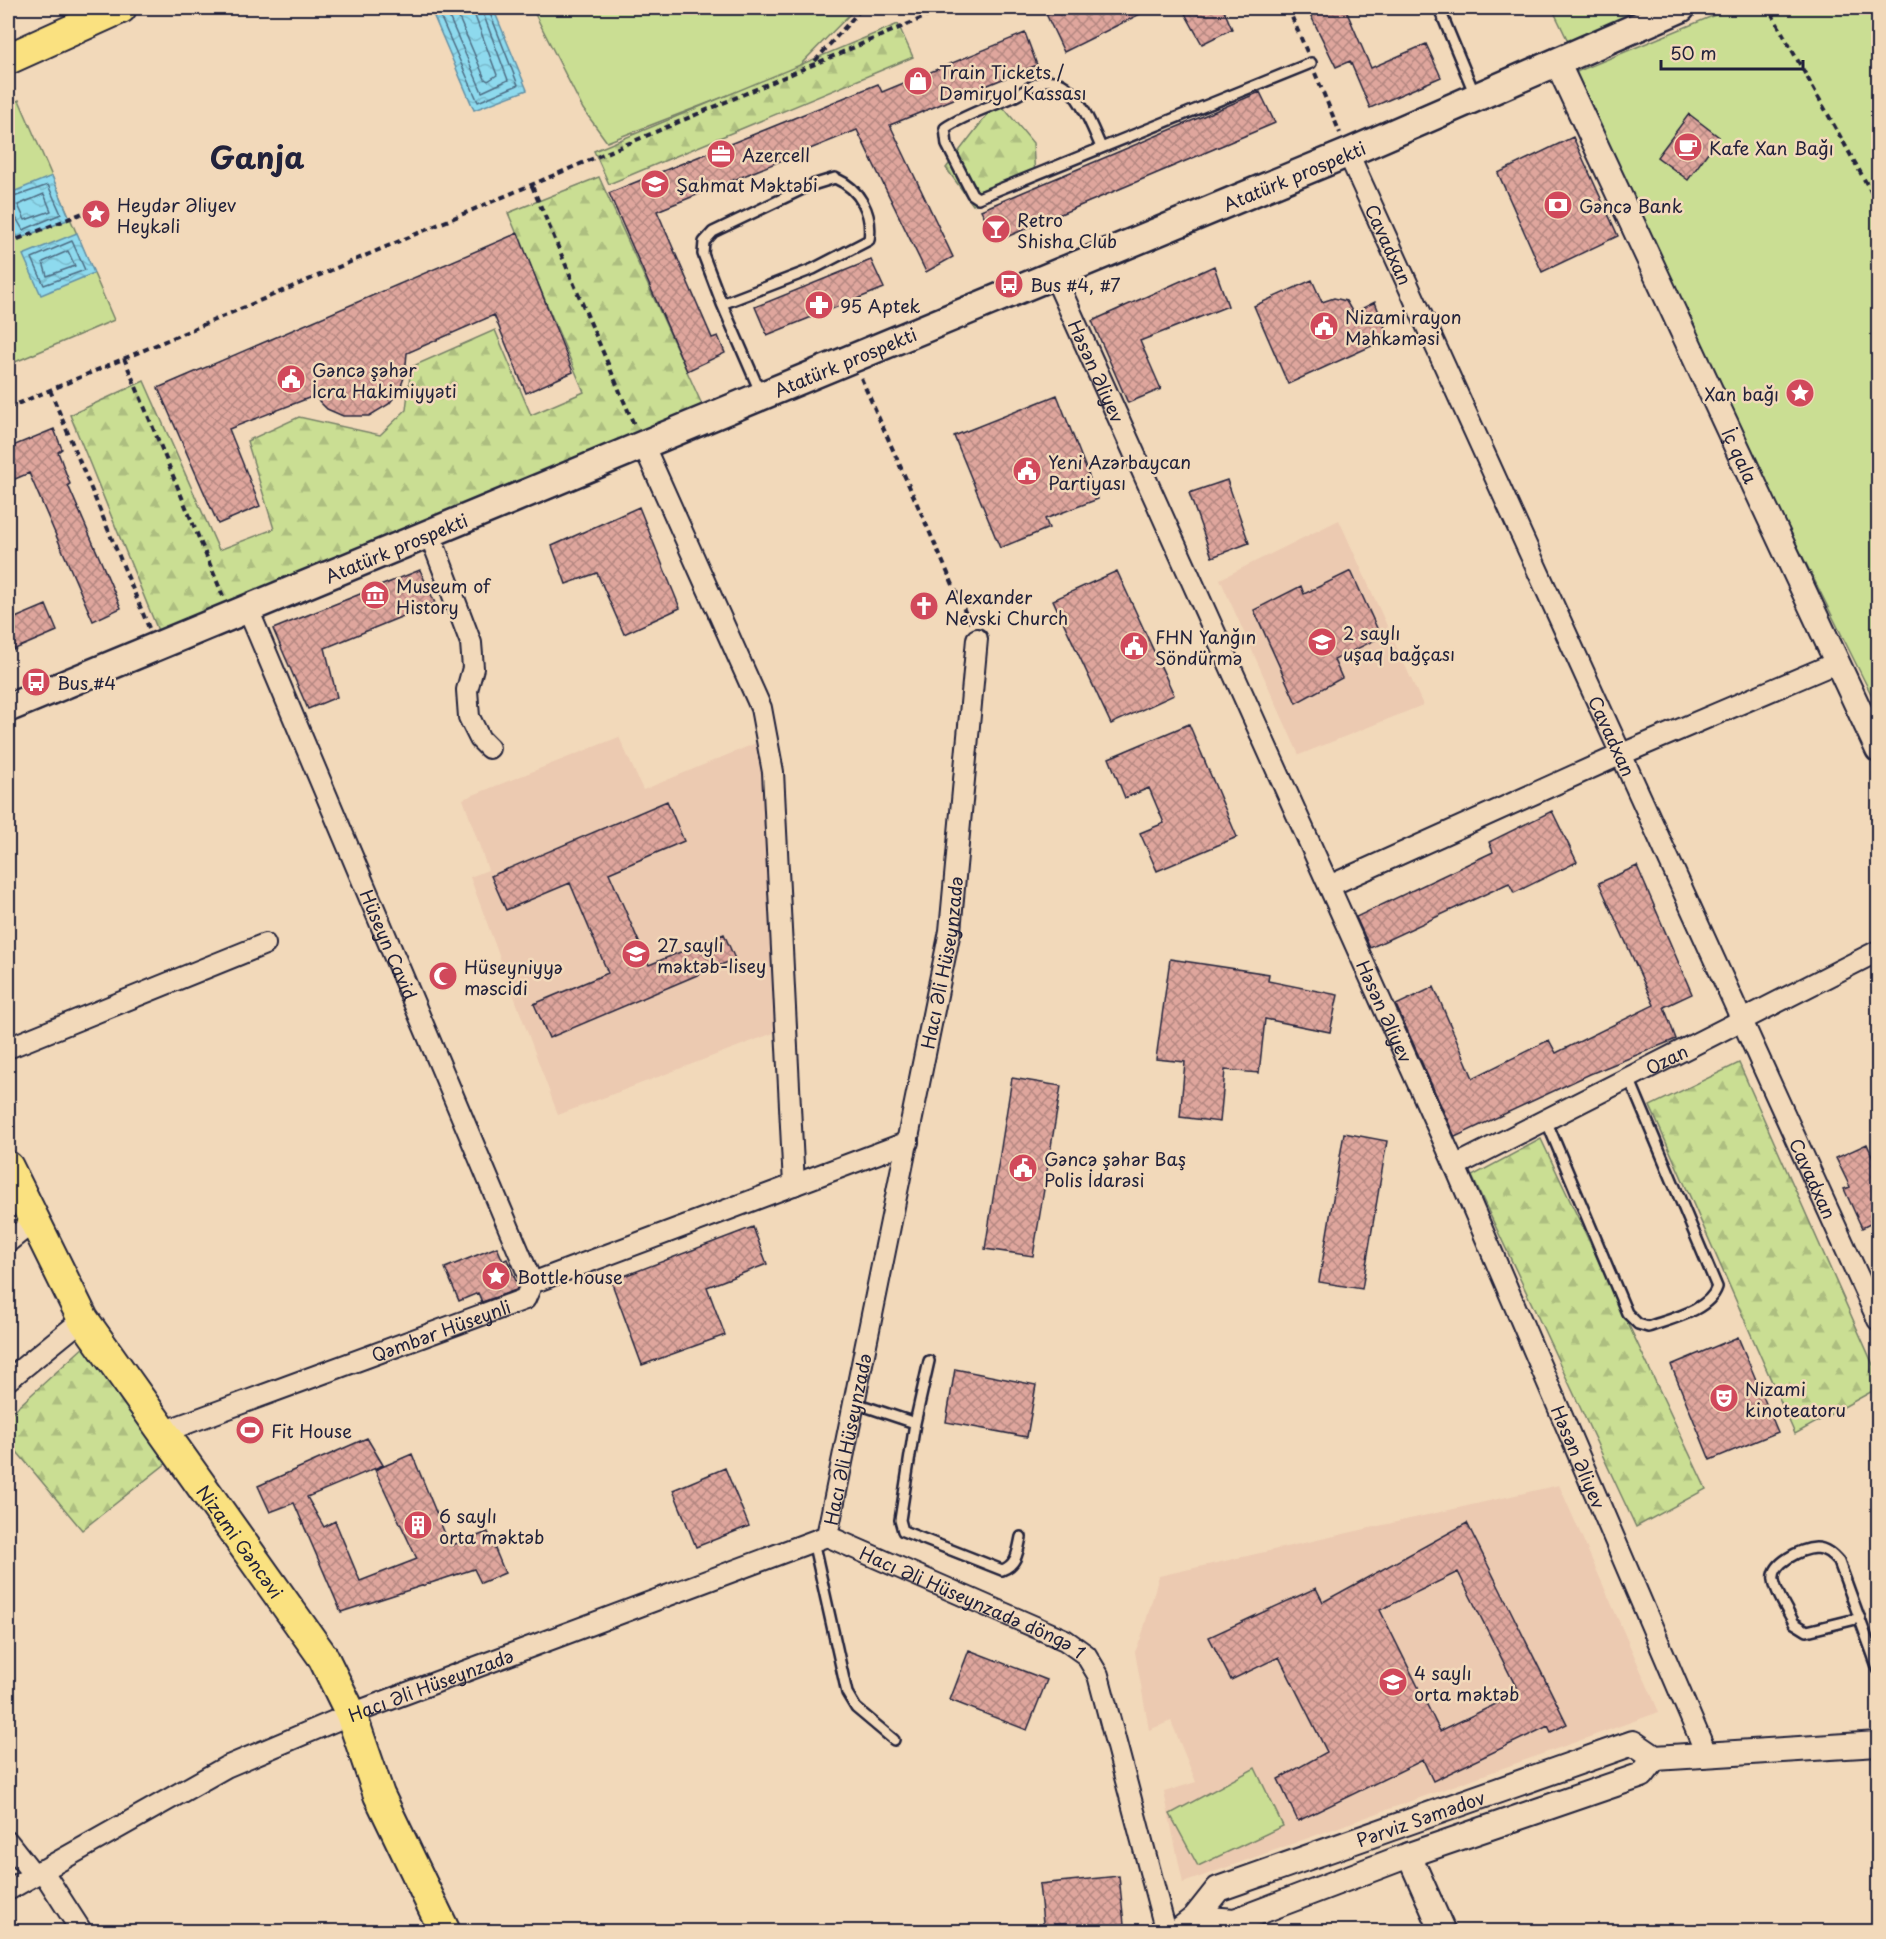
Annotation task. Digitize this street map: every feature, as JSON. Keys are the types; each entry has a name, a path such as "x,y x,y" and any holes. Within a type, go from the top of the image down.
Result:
{"main road":[{"path":"8,59 121,8"},
{"name":"Atatürk prospekti","path":"8,708 239,610 1348,153 1681,8"},
{"name":"Nizami Gəncəvi","path":"8,1167 83,1319 323,1657 351,1714 379,1795 446,1932"}],"street":[{"name":"İç qala","path":"1557,62 1878,750"},
{"name":"Cavadxan","path":"1348,153 1878,1320"},
{"name":"Həsən Əliyev","path":"1054,274 1455,1166 1706,1753"},
{"path":"643,444 761,708 773,772 794,1185"},
{"path":"429,532 471,644 473,668 467,690 469,717 480,739 489,748"},
{"name":"Hüseyn Cavid","path":"239,610 531,1282"},
{"name":"Hacı Əli Hüseynzadə","path":"8,1890 226,1767 351,1714 820,1538 855,1403 950,932 977,639"},
{"path":"1329,886 1622,754 1838,662"},
{"path":"8,1048 265,945"},
{"name":"Ozan","path":"1455,1166 1878,951"},
{"path":"531,1282 908,1142"},
{"path":"8,1242 34,1221"},
{"name":"Qəmbər Hüseynli","path":"163,1432 525,1299 531,1282"},
{"path":"8,1380 83,1319"},
{"name":"Hacı Əli Hüseynzadə döngə 1","path":"820,1538 1065,1640 1086,1655 1098,1675 1166,1932"},
{"name":"Pərviz Səmədov","path":"1633,1743 1655,1758 1642,1774 1409,1855 1235,1921 1186,1925 1218,1889 1633,1743"},
{"path":"1655,1758 1878,1744"},
{"path":"8,1842 38,1872 82,1932"},
{"path":"1409,1855 1443,1932"}],"lane":[{"path":"1439,8 1476,97"},
{"path":"1101,147 1078,101 1062,82 1054,80 1039,82 1017,96 960,118 945,128 947,145 962,177 972,194 978,198 1311,63"},
{"path":"722,304 813,269 869,240 872,223 862,201 849,184 835,177 809,186 712,232 704,242 703,254 722,304 762,395"},
{"path":"1546,1120 1627,1313 1638,1324 1648,1328 1700,1307 1714,1297 1717,1287 1629,1078"},
{"path":"929,1361 915,1423 900,1520 903,1531 1002,1570 1010,1568 1017,1556 1021,1538"},
{"path":"855,1403 915,1423"},
{"path":"820,1538 847,1693 856,1708 894,1740"},
{"path":"1860,1618 1807,1631 1800,1629 1794,1623 1774,1580 1774,1571 1782,1560 1815,1548 1831,1552 1839,1562 1860,1618 1878,1669"}],"path":[{"path":"814,62 862,8"},
{"path":"8,408 532,186 814,62 946,8"},
{"path":"1288,8 1348,153"},
{"path":"1774,8 1769,9 1878,204"},
{"path":"532,186 643,444"},
{"path":"8,243 103,206"},
{"path":"124,358 239,610"},
{"path":"853,358 977,639"},
{"path":"50,390 157,645"}],"shaded area":[{"name":"2 saylı uşaq bağçası","path":"1339,520 1423,705 1299,755 1220,579"},
{"name":"27 saylı məktəb-lisey","path":"619,737 643,790 761,741 779,1031 558,1115 470,877 488,870 463,799"},
{"name":"4 saylı orta məktəb","path":"1559,1485 1659,1712 1183,1883 1164,1792 1196,1782 1171,1721 1149,1730 1135,1652 1159,1576"}],"green space":[{"path":"532,8 856,8 796,69 607,142 583,109"},
{"path":"1552,8 1646,8 1569,43"},
{"name":"Xan bağı","path":"1732,8 1878,8 1878,708 1564,77"},
{"path":"898,24 913,57 609,184 594,151"},
{"path":"19,100 114,320 8,365 8,105"},
{"path":"998,101 1033,143 1035,177 973,205 946,168"},
{"path":"599,177 704,409 161,638 70,415 144,381 219,550 274,529 247,441 299,417 380,435 406,410 411,367 495,330 531,415 584,392 508,213"},
{"path":"1739,1063 1878,1376 1878,1388 1795,1434 1650,1106"},
{"path":"1541,1139 1706,1489 1636,1527 1472,1176"},
{"path":"87,1344 173,1458 82,1530 8,1441 8,1416"},
{"path":"1255,1768 1283,1826 1198,1866 1170,1814"}],"water":[{"path":"444,8 493,8 527,90 474,110 432,12"},
{"path":"52,176 70,219 18,239 8,213 8,194"},
{"path":"77,233 94,273 41,295 23,255"}],"building":[{"path":"1061,8 1152,8 1064,52 1046,14"},
{"path":"1182,8 1223,8 1232,29 1202,44"},
{"path":"1307,8 1345,8 1371,68 1426,44 1441,77 1370,108 1350,61 1336,67"},
{"path":"1025,33 1037,65 890,125 953,257 926,272 857,130 657,211 712,338 718,336 725,353 687,371 609,193 878,84 882,92"},
{"path":"1260,92 1275,123 997,241 981,210"},
{"name":"Kafe Xan Bağı","path":"1689,114 1719,137 1688,180 1657,157"},
{"name":"Gəncə Bank","path":"1573,137 1618,236 1542,272 1498,173"},
{"name":"Gəncə şəhər İcra Hakimiyyəti","path":"518,233 573,372 526,393 494,315 407,353 405,375 399,391 389,404 369,416 343,416 327,409 314,396 229,429 260,506 218,524 158,388"},
{"path":"871,260 884,288 767,335 755,307"},
{"path":"1214,266 1228,306 1140,341 1161,389 1128,403 1092,321"},
{"name":"Nizami rayon Məhkəməsi","path":"1312,280 1322,302 1334,298 1346,301 1353,313 1375,302 1389,338 1288,384 1254,306"},
{"name":"Yeni Azərbaycan Partiyası","path":"1057,395 1098,499 1045,519 1049,528 1000,548 954,436"},
{"path":"54,429 62,449 58,452 70,484 68,485 121,608 93,621 29,473 8,482 8,448"},
{"path":"1227,480 1249,543 1212,557 1189,493"},
{"path":"639,507 680,608 624,634 597,573 566,584 552,546"},
{"path":"420,570 435,603 325,648 337,697 308,709 273,629"},
{"path":"1117,571 1174,695 1111,724 1053,600"},
{"path":"1351,571 1381,637 1334,660 1342,678 1296,703 1254,610 1301,586 1304,594"},
{"path":"46,605 57,631 8,652 8,621"},
{"path":"1189,724 1237,837 1157,871 1140,833 1164,823 1149,788 1125,798 1109,758"},
{"path":"667,801 684,841 609,873 649,965 724,934 735,959 549,1038 534,1004 608,973 570,883 506,910 491,876"},
{"path":"1552,811 1577,862 1514,893 1509,883 1370,948 1356,917 1493,852 1489,842"},
{"path":"1637,866 1692,994 1664,1007 1676,1039 1590,1074 1455,1137 1396,1005 1434,987 1473,1078 1549,1040 1556,1053 1654,1005 1599,883"},
{"path":"1170,959 1269,974 1268,981 1338,995 1330,1032 1265,1019 1259,1073 1225,1070 1220,1122 1180,1117 1185,1062 1156,1059"},
{"name":"Gəncə şəhər Baş Polis İdarəsi","path":"1012,1078 1061,1086 1033,1256 985,1249"},
{"path":"1344,1133 1387,1141 1362,1289 1319,1282"},
{"path":"1867,1144 1878,1169 1878,1220 1862,1228 1844,1189 1850,1187 1836,1158"},
{"path":"753,1227 767,1264 707,1287 725,1335 642,1365 611,1281"},
{"path":"497,1247 503,1261 507,1259 518,1286 516,1290 482,1302 478,1293 459,1301 445,1268"},
{"name":"Nizami kinoteatoru","path":"1738,1337 1778,1432 1710,1460 1671,1365"},
{"path":"955,1369 1036,1385 1027,1437 946,1422"},
{"name":"6 saylı orta məktəb","path":"367,1438 383,1465 307,1497 324,1527 335,1521 360,1581 417,1559 375,1470 412,1454 450,1546 488,1532 505,1573 481,1583 474,1569 341,1612 294,1503 270,1512 258,1486"},
{"path":"725,1468 749,1526 696,1547 673,1490"},
{"path":"1467,1523 1567,1724 1551,1732 1548,1726 1433,1781 1423,1760 1298,1821 1278,1779 1327,1752 1279,1657 1231,1680 1209,1637 1316,1588 1323,1602","holes":["1458,1572 1519,1693 1440,1731 1380,1610"]},
{"path":"969,1650 1047,1680 1027,1730 950,1700"},
{"path":"1119,1876 1124,1924 1044,1932 1039,1884"}],"place":[{"name":"Train Tickets / Dəmiryol Kassası","path":"918,81"},
{"name":"Kafe Xan Bağı","path":"1688,147"},
{"name":"Azercell","path":"721,154"},
{"name":"Şahmat Məktəbi","path":"655,184"},
{"name":"Gəncə Bank","path":"1558,205"},
{"name":"Heydər Əliyev Heykəli","path":"96,214"},
{"name":"Retro Shisha Club","path":"996,229"},
{"name":"Bus #4, #7","path":"1009,284"},
{"name":"95 Aptek","path":"819,305"},
{"name":"Nizami rayon Məhkəməsi","path":"1324,326"},
{"name":"Gəncə şəhər İcra Hakimiyyəti","path":"291,379"},
{"name":"Xan bağı","path":"1800,393"},
{"name":"Yeni Azərbaycan Partiyası","path":"1027,471"},
{"name":"Museum of History","path":"375,595"},
{"name":"Alexander Nevski Church","path":"924,606"},
{"name":"2 saylı uşaq bağçası","path":"1322,642"},
{"name":"FHN Yanğın Söndürmə","path":"1134,646"},
{"name":"Bus #4","path":"36,682"},
{"name":"27 saylı məktəb-lisey","path":"636,954"},
{"name":"Hüseyniyyə məscidi","path":"443,976"},
{"name":"Gəncə şəhər Baş Polis İdarəsi","path":"1023,1168"},
{"name":"Bottle house","path":"496,1276"},
{"name":"Nizami kinoteatoru","path":"1724,1398"},
{"name":"Fit House","path":"250,1430"},
{"name":"6 saylı orta məktəb","path":"418,1525"},
{"name":"4 saylı orta məktəb","path":"1393,1682"}],"district":[{"name":"Ganja","path":"257,156"}]}
